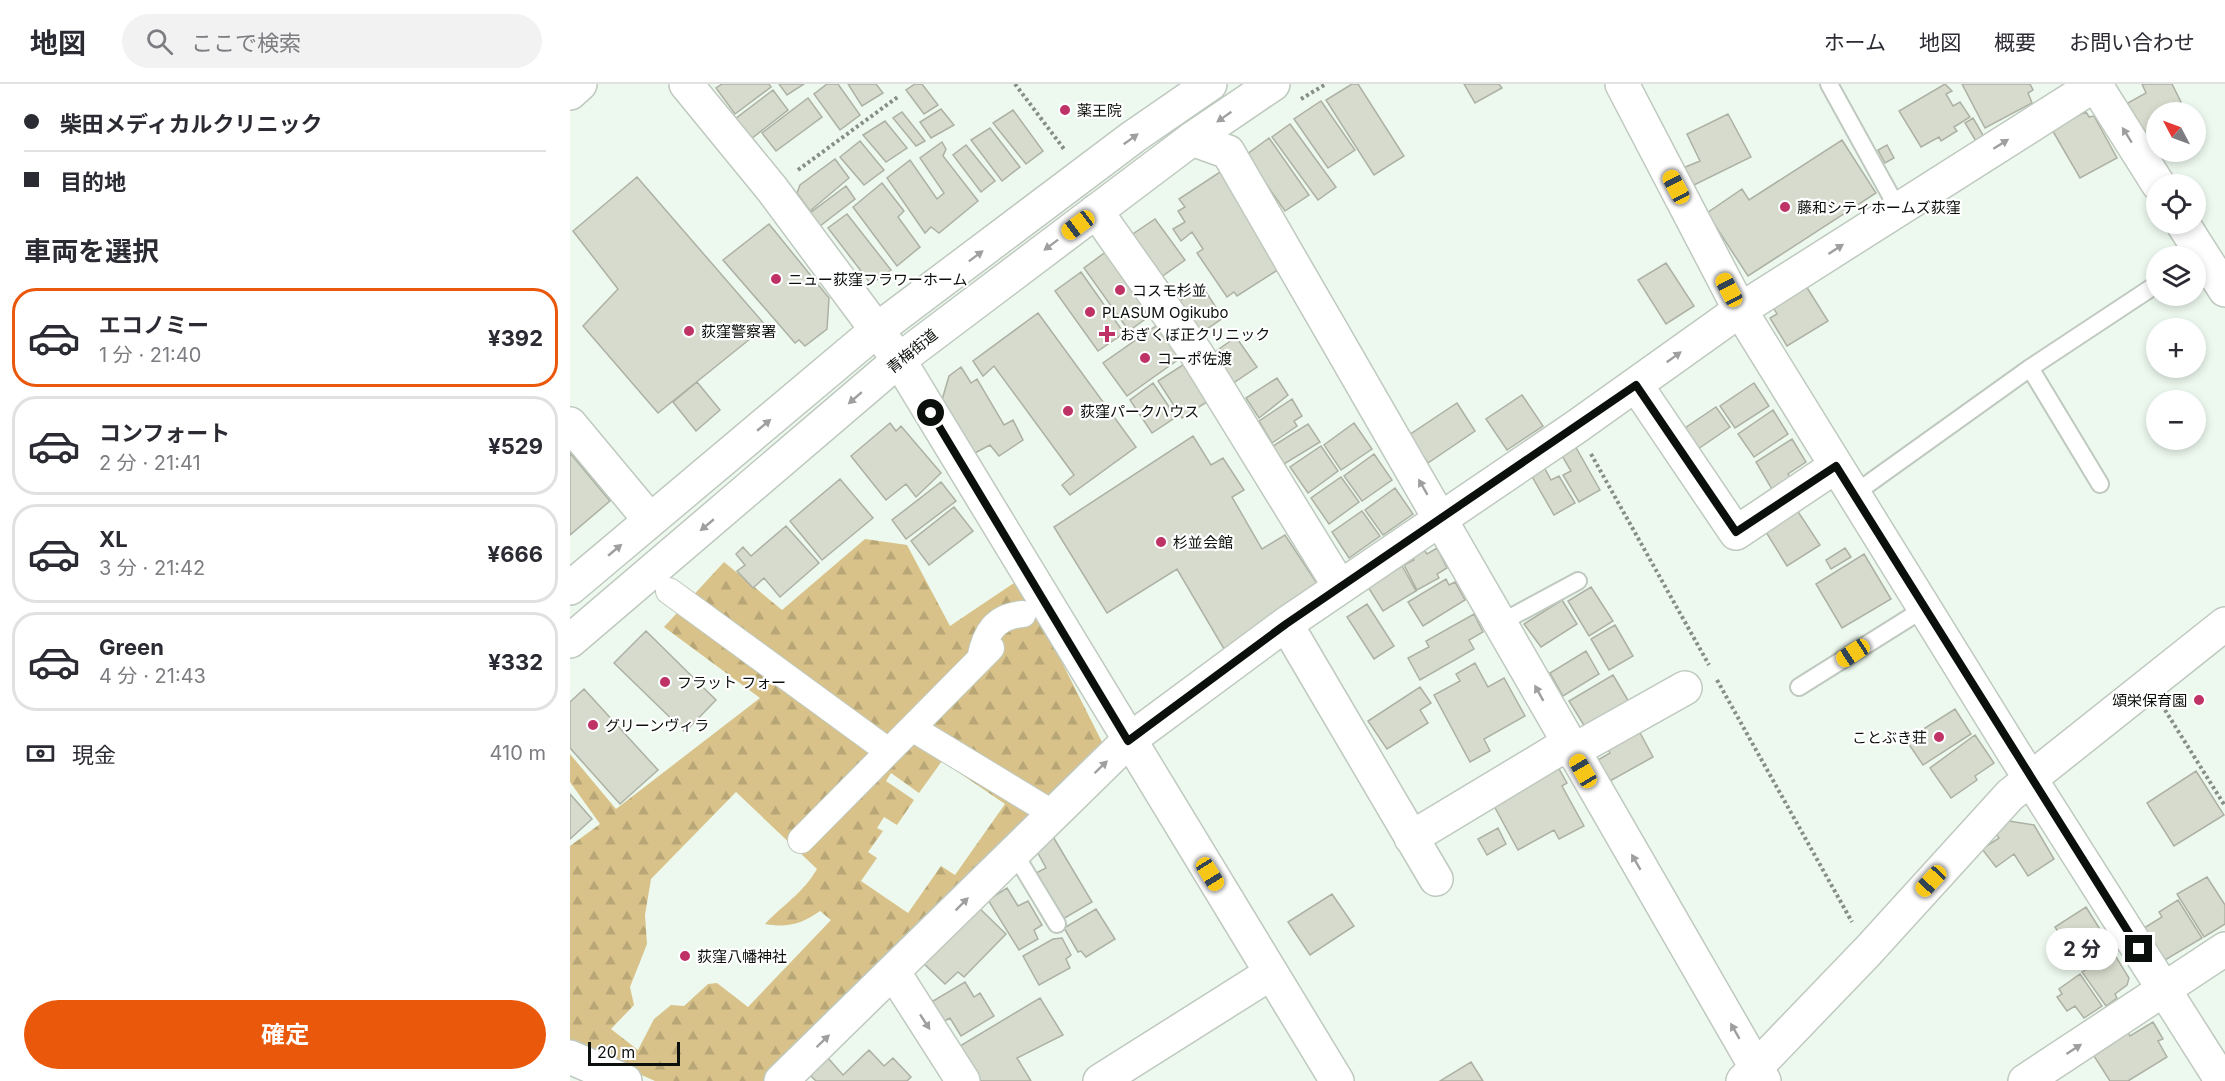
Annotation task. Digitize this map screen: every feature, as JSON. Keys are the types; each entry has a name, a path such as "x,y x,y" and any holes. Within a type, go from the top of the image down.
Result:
{"street":[{"path":"570,93 580,84"},
{"path":"570,588 878,329 1133,137 1210,84"},
{"name":"青梅街道","path":"570,641 899,360 1192,139 1273,84"},
{"path":"1622,84 1740,310 2222,1081"},
{"path":"781,1081 894,973 1013,851 1128,741 1286,624 1576,427 1740,310 2095,84 2152,174"},
{"path":"692,86 878,329 899,360 1025,611 1128,741 1338,1081"},
{"path":"1192,139 1228,152 1442,519 1754,1076 2010,795 2225,624"},
{"path":"1096,211 1196,353 1340,587"},
{"path":"2206,265 2225,290"},
{"path":"1636,385 1736,532 1836,466"},
{"path":"570,424 650,520"},
{"path":"669,591 888,751"},
{"path":"801,840 986,653 983,642 990,630 1007,615 1025,611"},
{"path":"1286,624 1437,879"},
{"path":"1411,838 1569,748 1685,688"},
{"path":"912,728 1052,813"},
{"path":"2025,1081 2225,948"},
{"path":"1100,1081 1271,972"},
{"path":"894,973 963,1081"},
{"path":"570,1057 625,1081"}],"lane":[{"path":"1829,84 1898,209"},
{"path":"1854,495 2030,368 2146,291"},
{"path":"2030,368 2100,484"},
{"path":"1500,623 1578,582"},
{"path":"1799,687 1925,608"},
{"path":"1013,851 1057,924"}],"path":[{"path":"1015,84 1064,149"},
{"path":"772,189 899,96"},
{"path":"1576,427 1710,668"},
{"path":"1716,678 1868,951"},
{"path":"2161,704 2225,806"}],"green space":[{"path":"865,539 907,545 950,626 1020,579 1103,744 768,1081 655,1081 570,1043 570,846 600,824 570,782 570,754 616,809 760,698 664,627 724,562 782,610","holes":["942,761 1005,804 955,875 941,866 908,913 861,881 877,858 868,852 883,831 877,828 884,817 897,825 914,800 886,781 891,773 919,793","736,792 817,869 799,892 765,924 794,924 820,911 831,920 748,1007 717,983 708,984 684,1006 671,1005 654,1019 638,1050 611,1029 634,1005 630,987 647,944 645,915 651,879"]}],"building":[{"path":"722,84 769,84 771,87 735,114 716,88"},
{"path":"779,84 804,84 787,95"},
{"path":"827,84 838,84 860,115 840,130 814,94"},
{"path":"848,84 876,84 883,93 862,106"},
{"path":"915,84 922,84 938,105 924,114 906,90"},
{"path":"1352,84 1358,84 1404,156 1374,175 1326,100"},
{"path":"1464,84 1499,84 1502,88 1475,103"},
{"path":"1945,84 1952,91 1946,94 1953,106 1960,102 1970,117 1954,127 1957,131 1941,141 1939,137 1921,147 1899,111"},
{"path":"1962,84 2030,84 2033,90 2028,93 2032,103 1985,128"},
{"path":"2142,84 2172,84 2181,102 2146,102 2146,132 2142,134 2126,104 2146,93"},
{"path":"773,90 788,110 751,139 735,119"},
{"path":"808,98 822,117 776,151 762,133"},
{"path":"1321,101 1355,150 1328,168 1294,119"},
{"path":"941,109 954,125 931,138 920,122"},
{"path":"1013,110 1043,151 1026,164 993,123"},
{"path":"902,112 925,141 916,146 893,118"},
{"path":"2086,112 2089,117 2094,116 2117,158 2080,178 2051,128"},
{"path":"1728,114 1751,157 1692,186 1683,168 1700,161 1687,134"},
{"path":"1973,118 1983,135 1976,141 1965,123"},
{"path":"885,121 907,148 886,162 863,135"},
{"path":"1290,124 1336,187 1318,200 1272,137"},
{"path":"990,128 1020,167 1002,181 971,140"},
{"path":"1269,138 1309,195 1285,211 1246,155"},
{"name":"藤和シティホームズ荻窪","path":"1842,140 1876,193 1748,276 1707,213 1742,189 1749,200"},
{"path":"860,141 884,170 864,185 840,157"},
{"path":"942,142 946,149 943,156 978,201 939,233 931,227 925,233 887,178 910,160 937,199 944,193 920,158"},
{"path":"966,145 995,181 981,192 953,155"},
{"path":"1887,145 1894,158 1885,163 1878,150"},
{"path":"835,159 849,178 810,211 797,193 800,185"},
{"path":"1223,170 1284,266 1237,296 1234,292 1227,297 1197,253 1203,249 1192,232 1181,241 1173,229 1185,222 1178,211 1185,207 1179,199"},
{"path":"637,177 766,326 658,413 583,326 618,289 573,231"},
{"path":"882,183 904,211 898,217 920,247 897,266 853,207"},
{"path":"846,186 855,199 820,226 810,213"},
{"path":"847,214 891,270 871,284 828,228"},
{"path":"1155,219 1185,260 1157,280 1127,238"},
{"name":"ニュー荻窪フラワーホーム","path":"769,224 829,298 827,329 805,346 799,340 795,343 723,260"},
{"name":"コスモ杉並","path":"1111,248 1156,311 1129,331 1084,268"},
{"path":"1666,263 1694,306 1666,324 1638,280"},
{"name":"PLASUM Ogikubo","path":"1081,272 1124,333 1098,351 1055,291"},
{"path":"1202,286 1223,318 1198,335 1176,303"},
{"path":"1806,286 1828,321 1787,346 1770,318 1777,314 1773,307"},
{"name":"荻窪パークハウス","path":"1038,313 1136,447 1070,495 1062,485 1074,475 994,366 983,376 973,361"},
{"name":"コーポ佐渡","path":"1163,321 1186,354 1127,396 1103,363"},
{"path":"1236,337 1257,367 1229,386 1208,357"},
{"path":"1189,361 1213,398 1182,418 1158,381"},
{"path":"961,367 971,383 977,379 1004,425 1013,420 1023,440 999,456 990,445 973,454 942,400 949,376"},
{"path":"1277,378 1288,395 1259,418 1246,398"},
{"path":"697,382 720,410 696,431 673,402"},
{"path":"1153,383 1176,417 1152,433 1130,400"},
{"path":"1754,383 1769,406 1735,428 1720,406"},
{"path":"1522,395 1543,426 1507,450 1486,419"},
{"path":"1292,399 1302,416 1294,421 1297,426 1272,443 1259,421"},
{"path":"1457,403 1475,431 1428,463 1409,435"},
{"path":"1716,407 1730,427 1698,449 1685,428"},
{"path":"1773,410 1788,434 1754,457 1738,434"},
{"path":"890,423 896,431 901,426 941,473 916,497 906,484 886,500 851,456"},
{"path":"1354,423 1372,449 1341,470 1324,445"},
{"path":"1308,424 1320,442 1284,464 1273,446"},
{"name":"杉並会館","path":"1193,436 1211,465 1223,458 1244,490 1232,497 1262,549 1285,535 1320,588 1224,649 1177,569 1107,613 1054,527"},
{"path":"1792,439 1806,462 1788,474 1791,479 1773,491 1756,462"},
{"path":"1574,444 1600,490 1579,502 1563,475 1571,471 1561,454"},
{"path":"1321,446 1338,471 1308,493 1290,467"},
{"path":"570,453 610,501 570,535"},
{"path":"1374,454 1392,480 1362,501 1344,476"},
{"path":"1543,465 1551,480 1559,476 1575,503 1554,515 1530,473"},
{"path":"1341,477 1359,502 1329,524 1311,498"},
{"path":"840,479 873,518 822,560 790,521"},
{"path":"941,482 956,501 906,539 892,520"},
{"path":"1395,488 1413,514 1383,535 1365,510"},
{"path":"1793,504 1820,545 1787,566 1761,524"},
{"path":"954,507 973,531 929,565 911,541"},
{"path":"1362,511 1380,536 1349,558 1332,532"},
{"path":"786,526 819,563 780,597 764,578 753,588 737,571 745,565 736,554 743,547 751,556"},
{"path":"1437,548 1447,568 1437,574 1439,578 1417,590 1404,565 1414,560 1412,556 1424,550 1427,554"},
{"path":"1845,548 1851,557 1831,569 1826,560"},
{"path":"1864,554 1891,599 1842,628 1816,584"},
{"path":"1402,566 1416,591 1383,611 1368,587"},
{"path":"1446,579 1449,585 1455,582 1465,600 1423,626 1408,602"},
{"path":"1591,587 1613,621 1589,636 1568,601"},
{"path":"1562,600 1577,624 1541,647 1524,624"},
{"path":"1367,604 1394,646 1374,659 1347,617"},
{"path":"1474,614 1483,632 1469,640 1474,649 1420,680 1408,658 1429,647 1426,641"},
{"path":"1615,625 1633,656 1609,670 1591,639"},
{"name":"フラット フォー","path":"646,631 716,700 685,732 614,663"},
{"path":"1586,651 1599,674 1563,696 1550,673"},
{"path":"1475,663 1488,687 1504,678 1525,716 1484,739 1490,751 1470,762 1434,695 1460,681 1456,674"},
{"path":"1613,675 1629,702 1585,727 1569,701"},
{"path":"1420,687 1431,703 1420,710 1428,723 1387,749 1368,721"},
{"name":"グリーンヴィラ","path":"584,689 658,770 620,804 570,748 570,702"},
{"name":"ことぶき荘","path":"1955,709 1971,734 1923,765 1906,740"},
{"path":"1638,729 1653,757 1610,781 1598,760 1610,753 1607,747"},
{"path":"1975,735 1994,763 1975,776 1977,780 1951,798 1930,768"},
{"path":"1558,767 1567,783 1562,786 1584,826 1559,839 1554,830 1518,850 1493,804"},
{"path":"2196,771 2224,815 2174,846 2147,803"},
{"path":"570,794 592,819 570,839"},
{"path":"2009,821 2034,825 2054,859 2028,876 2014,854 1996,867 1982,849 1999,838 1996,834"},
{"path":"1498,828 1506,844 1487,855 1478,839"},
{"path":"1052,835 1092,902 1063,919 1036,873 1046,868 1034,846"},
{"path":"2207,877 2225,905 2225,924 2204,937 2177,894"},
{"path":"1007,888 1018,906 1028,901 1042,925 1034,930 1038,939 1019,950 988,900"},
{"path":"1332,894 1354,926 1310,955 1288,922"},
{"path":"2178,900 2202,938 2165,960 2144,928 2162,917 2159,912"},
{"path":"976,905 1006,934 964,977 958,972 945,984 922,962"},
{"path":"2086,907 2111,947 2079,966 2055,927"},
{"path":"1096,909 1115,939 1086,957 1081,951 1078,952 1064,928"},
{"path":"1062,938 1071,955 1066,959 1070,968 1039,985 1023,956 1053,939"},
{"path":"2113,952 2129,978 2127,985 2115,994 2117,998 2106,1006 2082,972"},
{"path":"2080,974 2102,1006 2084,1018 2075,1006 2067,1011 2057,997 2062,994 2059,989"},
{"path":"965,982 974,997 980,993 994,1016 961,1036 950,1018 939,1024 928,1004"},
{"path":"1040,998 1063,1035 1017,1058 1031,1081 981,1081 960,1046"},
{"path":"2153,1022 2163,1039 2158,1041 2167,1057 2128,1081 2110,1081 2094,1056 2115,1042 2112,1037 2126,1029 2130,1036"},
{"path":"869,1050 884,1066 893,1058 911,1077 907,1081 816,1081 810,1075 828,1058 843,1075"},
{"path":"1471,1062 1483,1081 1440,1081"}],"place":[{"name":"薬王院","path":"1065,110"},
{"name":"藤和シティホームズ荻窪","path":"1785,207"},
{"name":"ニュー荻窪フラワーホーム","path":"776,279"},
{"name":"コスモ杉並","path":"1120,290"},
{"name":"PLASUM Ogikubo","path":"1090,312"},
{"name":"荻窪警察署","path":"689,331"},
{"name":"おぎくぼ正クリニック","path":"1107,334"},
{"name":"コーポ佐渡","path":"1145,358"},
{"name":"荻窪パークハウス","path":"1068,411"},
{"name":"杉並会館","path":"1161,542"},
{"name":"フラット フォー","path":"665,682"},
{"name":"頌栄保育園","path":"2199,700"},
{"name":"グリーンヴィラ","path":"593,725"},
{"name":"ことぶき荘","path":"1939,737"},
{"name":"荻窪八幡神社","path":"685,956"}],"route":[{"path":"931,413 1128,741 1286,624 1636,385 1736,532 1836,466 2139,949"}]}
